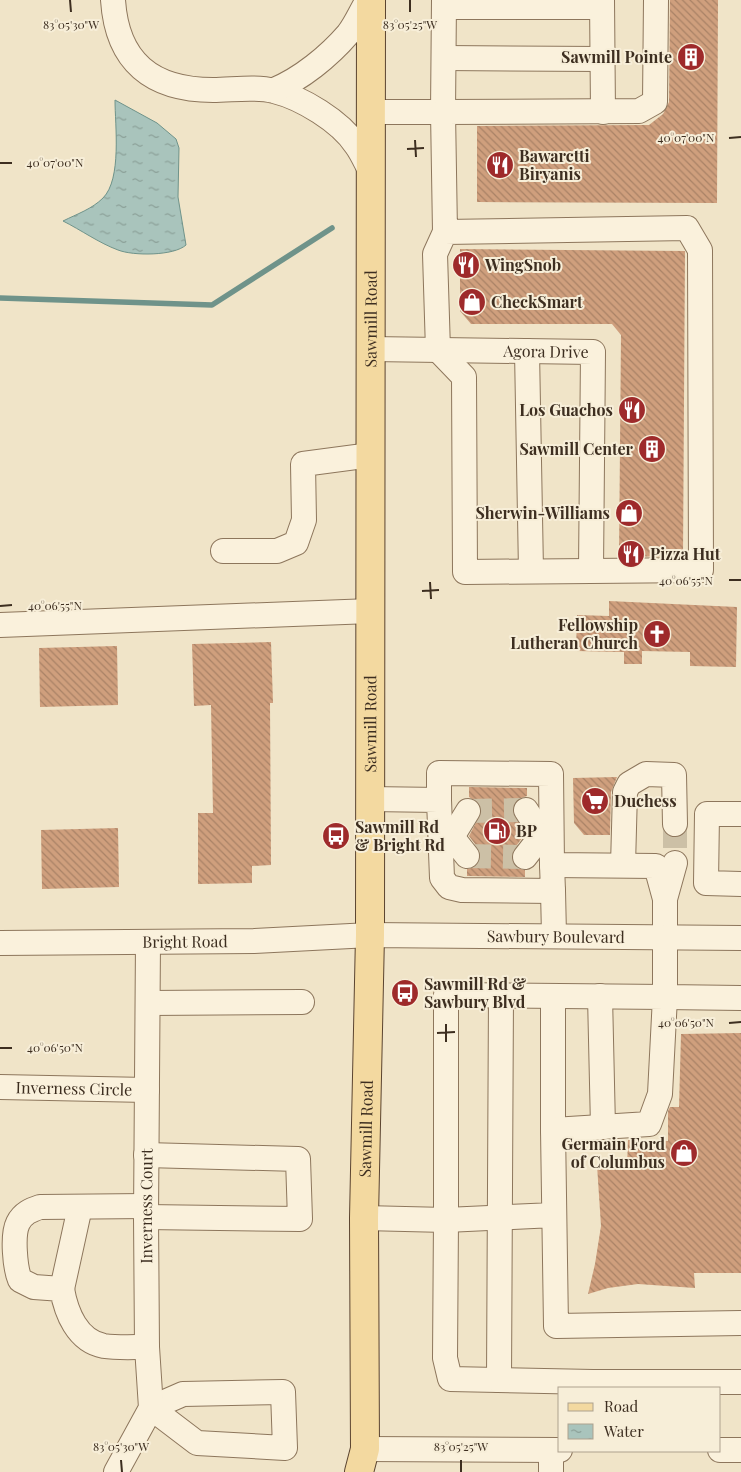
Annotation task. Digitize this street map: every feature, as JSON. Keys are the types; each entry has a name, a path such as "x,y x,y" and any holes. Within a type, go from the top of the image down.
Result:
{"main road":[{"name":"Sawmill Road","path":"365,1464 364,1218 370,935 371,611 371,112 369,0"}],"street":[{"path":"113,0 115,25 124,44 139,67 158,79 180,88 274,90 283,87 319,62 348,33 369,0"},
{"path":"371,112 639,111 655,102 656,0"},
{"path":"445,232 687,228 700,250 701,570 465,572 464,376 438,350 436,254 445,232 444,4 602,4 603,112"},
{"path":"444,58 602,59"},
{"path":"274,90 328,116 355,144 371,172"},
{"name":"Agora Drive","path":"371,349 593,352 591,570"},
{"path":"526,351 531,571"},
{"path":"223,551 277,551 296,543 304,520 303,464 371,455"},
{"path":"0,625 371,611"},
{"path":"553,891 462,890 449,887 442,878 446,837 439,800 439,773 551,774 547,835 552,865 553,891 554,935"},
{"path":"624,865 625,792 636,778 646,774 674,775 675,824"},
{"path":"370,799 439,800"},
{"path":"526,810 547,835"},
{"path":"446,837 468,811"},
{"path":"741,814 707,814 706,883 741,884"},
{"path":"525,857 547,835"},
{"path":"446,837 467,856"},
{"path":"553,1130 649,1124 660,1094 665,997 665,899 675,863"},
{"path":"552,865 656,866 665,899"},
{"name":"Sawbury Boulevard","path":"370,935 741,938"},
{"name":"Bright Road","path":"0,943 262,941 370,935"},
{"name":"Inverness Court","path":"148,942 146,1212 147,1347 151,1408"},
{"path":"741,998 446,994 445,1358 450,1379 741,1382"},
{"path":"499,1380 501,995"},
{"path":"553,996 556,1326 741,1323"},
{"path":"600,996 603,1127"},
{"path":"148,1003 302,1002"},
{"name":"Inverness Circle","path":"0,1087 147,1090"},
{"path":"62,1289 34,1288 20,1280 14,1267 17,1224 27,1212 40,1207 80,1206 146,1212 300,1219 298,1159 146,1155"},
{"path":"80,1206 62,1289 65,1306 75,1326 86,1338 103,1346 147,1347"},
{"path":"364,1218 446,1220 554,1216"},
{"path":"119,1467 151,1408 183,1394 283,1392 285,1448 197,1443 151,1408"},
{"path":"721,1450 741,1450"},
{"path":"365,1464 554,1457"}],"water":[{"path":"115,100 157,123 176,139 179,148 178,197 186,245 180,249 153,254 125,252 104,244 63,221 94,205 103,198 109,189 113,178 116,151"}],"building":[{"name":"Sawmill Pointe","path":"670,0 718,0 717,203 477,202 477,126 649,125 663,114 669,102"},
{"name":"Sawmill Center","path":"460,249 685,251 683,556 619,557 621,335 612,324 471,324 460,311"},
{"name":"Fellowship Lutheran Church","path":"609,601 737,607 736,667 690,666 690,652 642,651 642,664 624,664 624,652 576,651 577,615 609,616"},
{"path":"271,642 273,703 270,703 271,865 252,866 252,883 198,884 198,813 213,813 211,705 194,706 192,644"},
{"path":"117,646 118,705 40,707 39,648"},
{"name":"Duchess","path":"617,777 611,792 610,835 584,835 574,823 573,778"},
{"name":"BP","path":"469,787 527,788 527,796 518,799 512,810 525,834 514,849 512,862 517,868 525,870 525,877 467,876 467,869 475,867 480,861 478,848 469,836 482,811 480,804 469,797"},
{"path":"118,828 119,887 42,889 41,830"},
{"name":"Germain Ford of Columbus","path":"741,1033 741,1273 694,1273 695,1288 638,1284 608,1288 588,1294 601,1226 597,1165 627,1166 628,1140 668,1141 668,1111 670,1107 679,1107 681,1034"}],"waterway":[{"path":"0,298 212,305 332,228"}],"tunnel":[{"path":"468,811 526,810"},
{"path":"675,824 675,863"},
{"path":"467,856 525,857"}],"place":[{"name":"Sawmill Pointe","path":"691,57"},
{"name":"Bawarctti Biryanis","path":"500,165"},
{"name":"WingSnob","path":"466,265"},
{"name":"CheckSmart","path":"472,302"},
{"name":"Los Guachos","path":"632,410"},
{"name":"Sawmill Center","path":"652,449"},
{"name":"Sherwin-Williams","path":"629,513"},
{"name":"Pizza Hut","path":"631,554"},
{"name":"Fellowship Lutheran Church","path":"657,634"},
{"name":"Duchess","path":"595,801"},
{"name":"BP","path":"497,831"},
{"name":"Sawmill Rd & Bright Rd","path":"336,836"},
{"name":"Sawmill Rd & Sawbury Blvd","path":"405,993"},
{"name":"Germain Ford of Columbus","path":"684,1153"}]}
